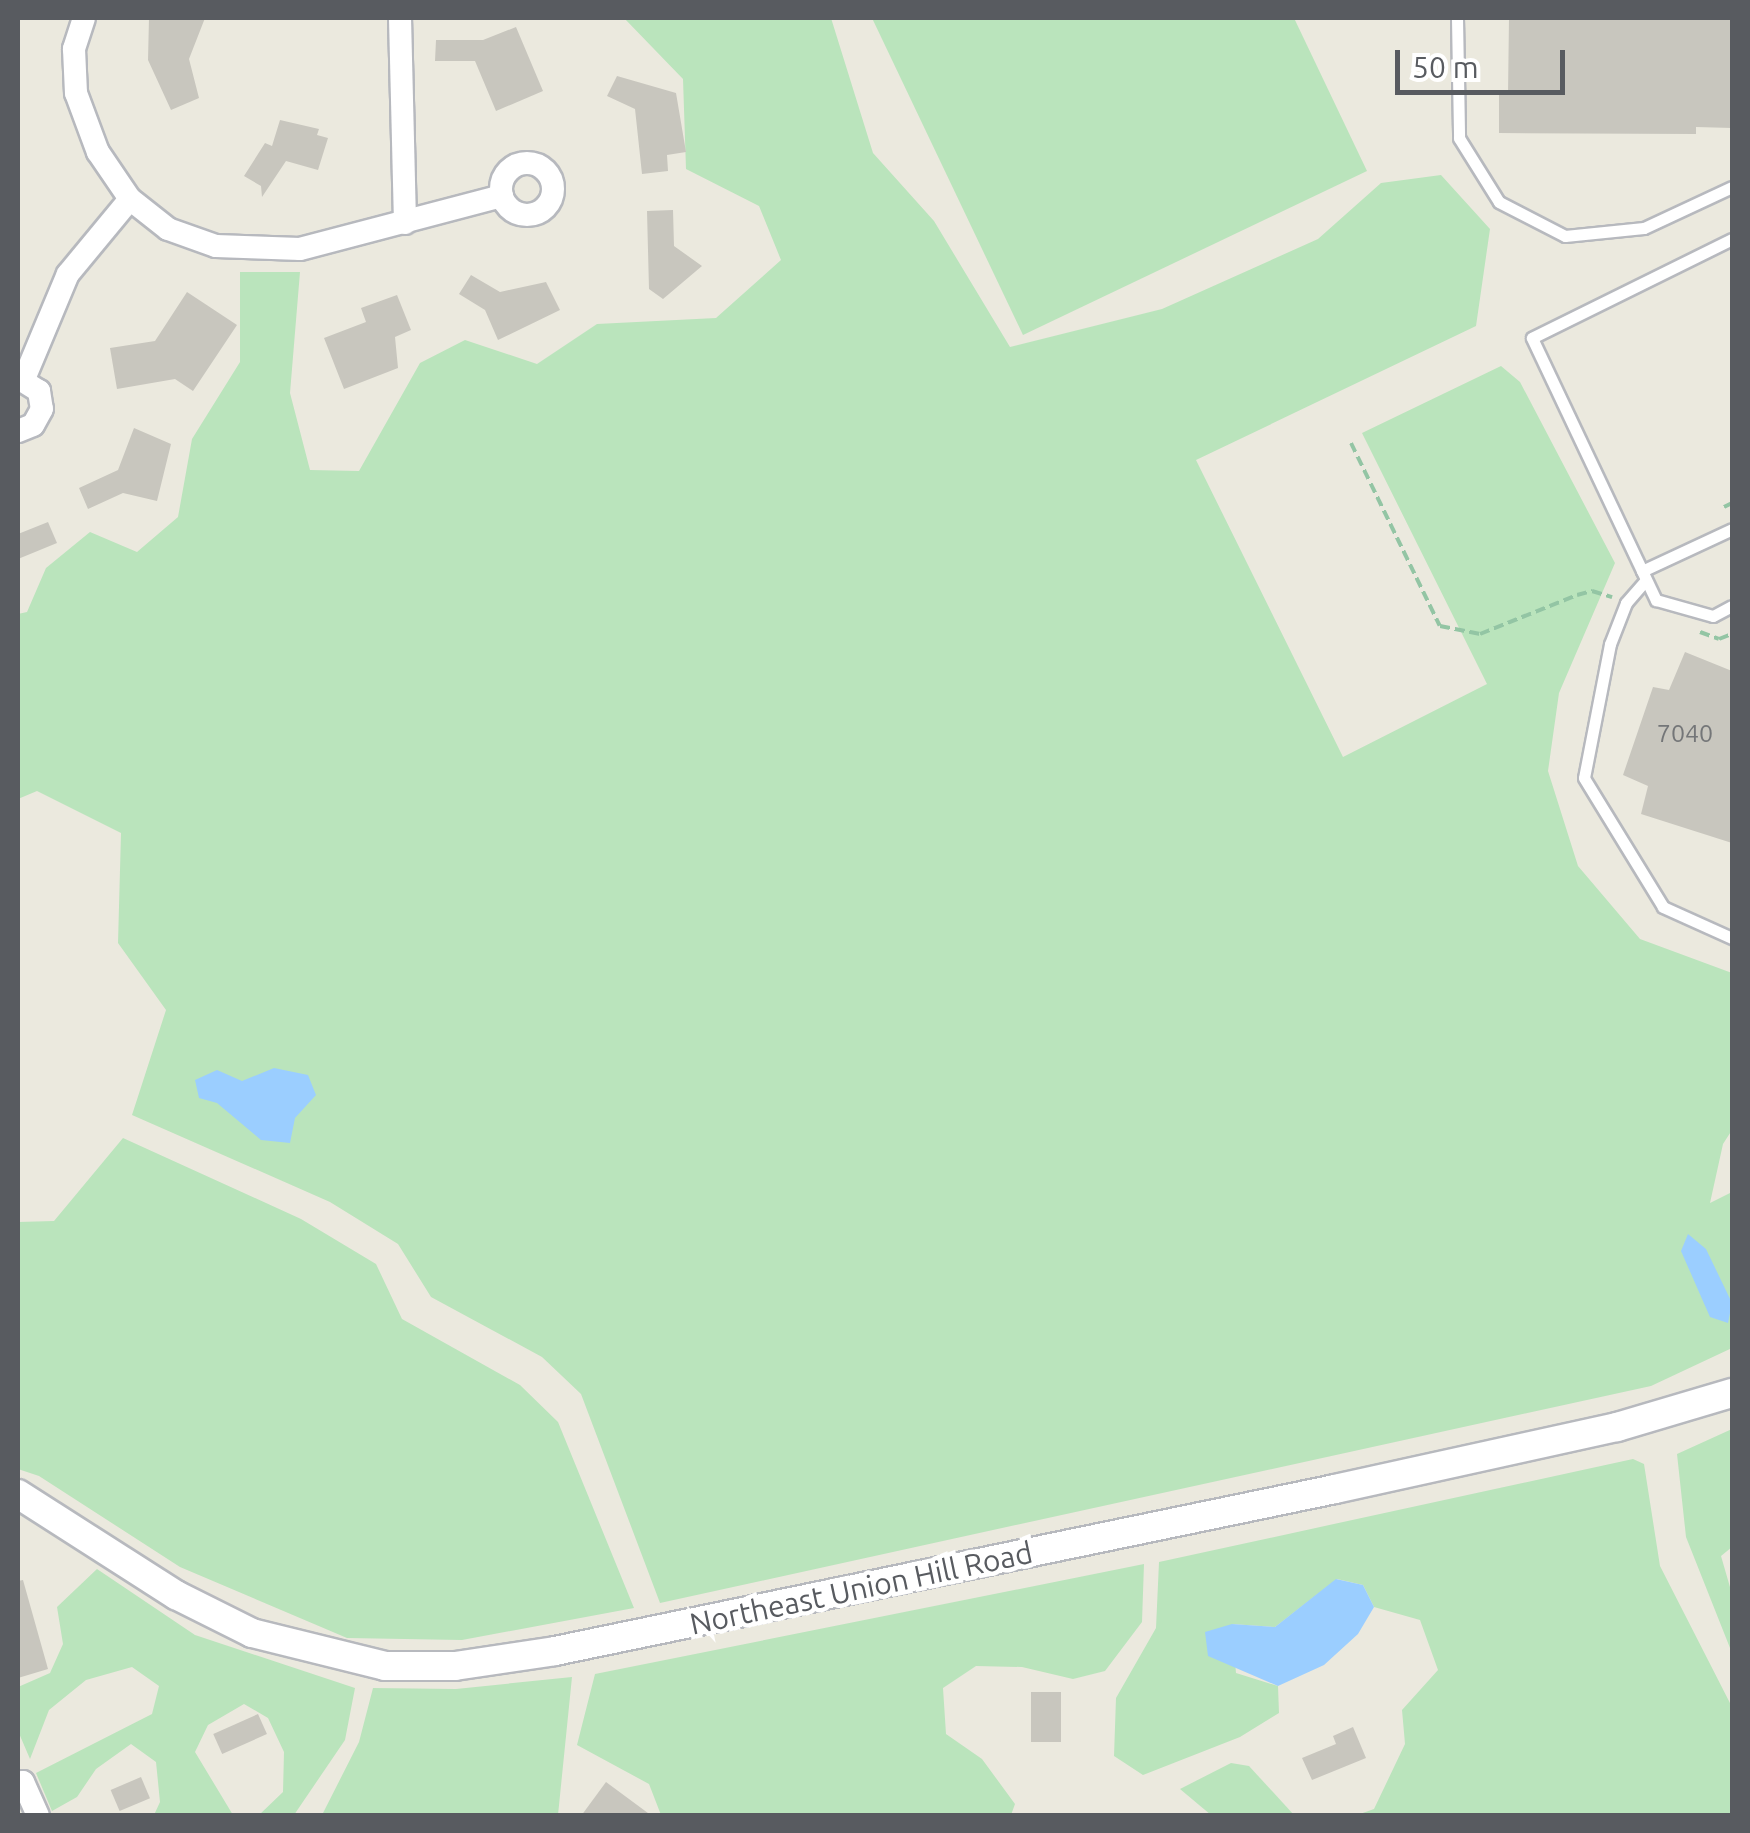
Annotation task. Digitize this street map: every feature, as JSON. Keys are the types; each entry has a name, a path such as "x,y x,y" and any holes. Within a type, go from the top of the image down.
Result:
{"street":[{"path":"84,18 74,49 76,93 98,152 130,199 168,228 216,246 260,251 300,249 502,196"},
{"path":"400,18 405,222"},
{"path":"18,431 33,425 42,408 38,390 21,378 68,274 130,199"},
{"name":"Northeast Union Hill Road","path":"18,1494 176,1595 252,1633 385,1666 455,1666 718,1618 1336,1488 1617,1427 1732,1393"},
{"path":"20,1782 38,1816"}],"lane":[{"path":"1457,18 1459,138 1499,202 1566,236 1644,228 1732,187"},
{"path":"1732,240 1532,338 1656,600 1712,616 1732,606"},
{"path":"1732,529 1644,576 1626,603 1610,644 1584,778 1663,907 1732,938"}],"path":[{"path":"1351,442 1440,626 1480,634 1592,591 1626,603"},
{"path":"1724,507 1732,503"},
{"path":"1688,627 1720,639 1732,634"}],"green space":[{"path":"624,18 831,18 873,153 934,221 1010,347 1162,309 1318,239 1381,183 1441,175 1490,229 1476,326 1196,460 1343,757 1487,684 1362,433 1501,366 1520,382 1615,563 1559,693 1548,771 1578,866 1640,939 1732,973 1732,1130 1723,1144 1710,1203 1732,1192 1732,1348 1651,1386 660,1603 581,1394 542,1357 431,1297 398,1244 330,1202 132,1115 166,1010 118,943 121,833 37,791 18,799 18,614 27,612 46,568 90,532 137,552 178,517 192,439 240,362 240,272 300,272 290,393 310,470 359,471 420,363 465,340 537,364 597,324 716,318 781,260 759,206 686,169 683,79"},
{"path":"872,18 1294,18 1367,171 1023,335"},
{"path":"123,1138 301,1219 376,1264 402,1319 520,1385 558,1422 634,1608 462,1640 347,1638 180,1567 39,1476 18,1469 18,1222 54,1221"},
{"path":"1732,1429 1732,1547 1721,1556 1732,1594 1732,1653 1686,1537 1677,1454"},
{"path":"1633,1459 1644,1464 1660,1566 1732,1707 1732,1815 1357,1815 1374,1809 1405,1744 1402,1710 1438,1670 1420,1620 1374,1607 1363,1585 1337,1579 1275,1627 1232,1624 1236,1673 1278,1686 1279,1713 1240,1737 1143,1775 1114,1756 1116,1698 1156,1628 1159,1562"},
{"path":"1144,1564 1142,1622 1105,1671 1073,1679 1022,1667 976,1666 943,1688 946,1734 982,1759 1015,1804 1011,1815 661,1815 649,1784 577,1745 595,1674"},
{"path":"97,1569 195,1635 355,1688 345,1740 294,1815 259,1815 283,1792 284,1752 268,1718 244,1704 208,1725 195,1752 233,1815 154,1815 160,1802 156,1762 131,1744 96,1769 77,1797 52,1811 36,1773 152,1714 159,1686 132,1667 86,1680 49,1710 30,1759 18,1731 18,1687 50,1673 63,1644 57,1607"},
{"path":"572,1677 558,1815 322,1815 359,1742 373,1688 456,1689"},
{"path":"1231,1763 1249,1766 1294,1815 1211,1815 1180,1789"}],"water":[{"path":"274,1068 308,1075 316,1095 295,1118 290,1143 261,1140 217,1103 199,1098 195,1080 217,1070 242,1081"},
{"path":"1688,1234 1706,1249 1732,1303 1728,1323 1710,1317 1681,1251"},
{"path":"1336,1579 1363,1585 1374,1607 1358,1634 1324,1665 1278,1686 1208,1656 1205,1632 1232,1624 1275,1627"}],"building":[{"path":"149,18 205,18 189,59 199,98 171,110 148,60"},
{"path":"1509,18 1732,18 1732,128 1696,127 1696,134 1499,133 1499,94 1508,94"},
{"path":"516,27 543,91 496,111 475,61 435,61 436,40 483,40"},
{"path":"617,76 676,93 686,152 667,155 668,171 642,174 635,109 607,96"},
{"path":"280,120 319,129 317,135 328,138 318,170 286,161 262,197 261,186 244,176 265,143 272,146"},
{"path":"673,210 674,246 702,266 663,299 649,289 647,211"},
{"path":"471,275 500,292 546,282 560,310 498,340 485,310 459,294"},
{"path":"187,292 237,325 193,391 175,379 117,389 110,348 155,341"},
{"path":"397,295 411,330 395,337 398,368 344,389 324,338 366,322 361,308"},
{"path":"134,428 171,444 157,501 123,493 88,509 79,488 118,470"},
{"path":"48,522 57,543 18,559 18,534"},
{"path":"1685,652 1732,671 1732,843 1641,814 1648,786 1623,775 1653,687 1669,690"},
{"path":"23,1580 48,1669 18,1678 18,1581"},
{"path":"1031,1692 1061,1692 1061,1742 1031,1742"},
{"path":"258,1714 267,1734 222,1754 213,1734"},
{"path":"1353,1727 1366,1758 1312,1780 1302,1758 1336,1744 1333,1736"},
{"path":"141,1777 150,1798 120,1811 111,1790"},
{"path":"606,1782 652,1816 581,1816"}]}
